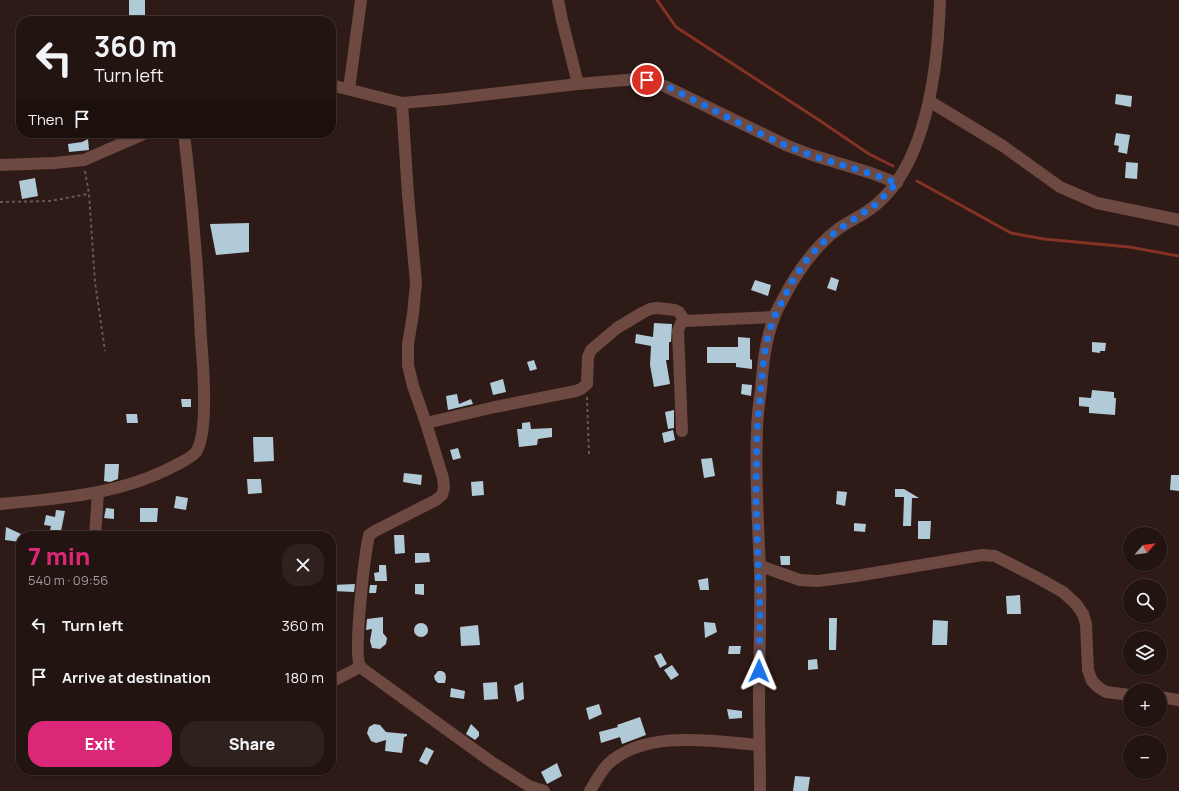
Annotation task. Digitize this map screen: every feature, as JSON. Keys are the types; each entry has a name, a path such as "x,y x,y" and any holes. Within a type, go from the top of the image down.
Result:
{"street":[{"path":"350,90 360,0"},
{"path":"558,0 578,84"},
{"path":"760,791 760,566 756,501 757,430 764,356 774,317 793,280 808,258 822,243 838,230 876,204 897,183 914,149 923,125 929,101 937,48 940,0"},
{"path":"336,86 402,103 638,79 656,82 788,146 897,183"},
{"path":"929,101 1003,146 1060,187 1097,203 1179,220"},
{"path":"402,103 416,283 408,344 408,365 413,386 443,478 444,488 442,495 436,500 369,535 360,609 358,658 360,667 493,763 529,786 544,791"},
{"path":"0,165 54,163 84,160 135,138"},
{"path":"0,504 38,501 98,492 133,483 160,474 179,464 196,451 202,436 204,390 198,272 185,138"},
{"path":"426,423 494,407 576,391 587,384 588,357 591,350 617,328 642,313 650,309 657,308 675,310 679,312 685,321"},
{"path":"682,431 678,331 681,323 685,321 774,317"},
{"path":"95,531 98,492"},
{"path":"760,566 800,580 818,581 856,576 982,554 995,556 1063,592 1076,604 1083,614 1086,624 1088,670 1092,681 1106,692 1123,694"},
{"path":"336,679 360,667"},
{"path":"1167,698 1179,700"},
{"path":"590,791 599,775 608,764 626,752 644,745 671,740 704,740 759,745"}],"path":[{"path":"84,160 95,282 105,351"},
{"path":"0,202 50,201 88,194"},
{"path":"587,384 590,456"}],"building":[{"path":"129,0 145,0 145,16 129,16"},
{"path":"1116,94 1132,96 1131,107 1115,104"},
{"path":"1116,133 1130,135 1127,154 1118,152 1119,146 1114,145"},
{"path":"88,139 89,150 69,152 68,144 82,142"},
{"path":"1126,162 1138,163 1137,179 1125,178"},
{"path":"35,178 38,196 22,199 19,181"},
{"path":"249,223 249,252 216,255 210,224"},
{"path":"831,277 839,280 836,291 827,288"},
{"path":"755,280 771,285 768,296 751,290"},
{"path":"654,323 672,324 671,342 669,342 669,360 666,360 670,384 654,387 650,365 651,346 635,343 636,334 653,337"},
{"path":"738,337 750,338 750,359 752,360 752,369 736,367 736,363 707,363 707,347 738,347"},
{"path":"1092,342 1106,343 1105,351 1100,351 1100,353 1092,352"},
{"path":"534,360 537,369 530,371 527,362"},
{"path":"503,379 506,392 493,395 490,383"},
{"path":"742,384 752,385 751,396 741,394"},
{"path":"1092,390 1114,392 1114,398 1116,398 1115,415 1089,413 1089,407 1079,406 1079,397 1091,398"},
{"path":"457,394 459,404 471,399 473,404 448,410 446,396"},
{"path":"181,399 191,399 191,407 182,407"},
{"path":"674,410 674,428 668,429 665,412"},
{"path":"126,414 137,414 138,423 127,423"},
{"path":"530,422 531,429 552,428 552,437 538,439 537,445 519,447 517,429 522,429 522,423"},
{"path":"673,430 675,440 664,443 662,433"},
{"path":"253,437 273,437 274,461 254,462"},
{"path":"458,448 461,458 453,460 450,450"},
{"path":"712,458 715,476 704,478 701,459"},
{"path":"105,464 119,464 118,479 110,482 104,481"},
{"path":"404,473 422,475 421,485 403,482"},
{"path":"1171,475 1179,475 1179,491 1170,490"},
{"path":"247,479 261,479 262,493 248,494"},
{"path":"483,481 484,495 472,496 471,482"},
{"path":"895,489 904,489 919,498 912,498 911,526 903,526 904,497 895,497"},
{"path":"837,491 847,492 845,506 836,504"},
{"path":"176,496 188,498 186,510 174,508"},
{"path":"106,508 114,509 114,519 104,518"},
{"path":"140,508 158,508 157,522 140,522"},
{"path":"56,510 65,511 61,531 50,531 51,526 44,525 46,515 55,517"},
{"path":"918,521 931,521 930,539 918,539"},
{"path":"854,523 866,524 865,532 854,531"},
{"path":"6,527 16,532 16,541 5,540"},
{"path":"394,535 404,535 405,553 395,554"},
{"path":"415,553 429,553 430,562 415,563"},
{"path":"780,556 790,556 790,565 781,565"},
{"path":"379,565 386,565 387,581 375,581 374,573 379,572"},
{"path":"708,578 709,590 700,590 698,580"},
{"path":"355,584 354,592 336,591 336,585"},
{"path":"415,584 424,584 424,595 415,594"},
{"path":"370,585 377,585 376,593 369,593"},
{"path":"1020,595 1021,614 1007,614 1006,596"},
{"path":"383,617 383,633 387,638 386,644 380,649 372,648 370,641 372,629 366,630 367,619"},
{"path":"829,618 837,618 836,650 829,650"},
{"path":"933,620 948,621 947,645 932,645"},
{"path":"704,622 715,623 717,632 705,638"},
{"path":"421,623 426,625 428,630 426,635 421,637 416,635 414,630 416,625"},
{"path":"478,625 480,645 461,646 460,627"},
{"path":"729,646 741,646 740,654 728,654"},
{"path":"661,653 667,664 660,668 654,656"},
{"path":"817,659 818,669 808,670 808,660"},
{"path":"672,665 679,675 671,680 664,670"},
{"path":"438,671 445,673 445,683 438,683 435,680 434,676"},
{"path":"497,682 498,699 484,700 483,683"},
{"path":"523,682 524,699 517,702 514,686"},
{"path":"451,688 465,691 464,699 450,697"},
{"path":"599,704 602,714 589,720 586,708"},
{"path":"727,709 742,711 742,718 729,719"},
{"path":"640,717 646,735 622,744 620,737 601,743 599,732 618,727 617,725"},
{"path":"374,724 380,725 386,732 407,734 407,736 404,737 402,753 385,751 386,740 376,743 371,741 367,733 369,727"},
{"path":"471,724 479,732 479,736 475,740 466,734"},
{"path":"426,747 434,751 427,765 419,761"},
{"path":"557,763 562,776 547,784 541,772"},
{"path":"795,776 810,777 808,791 793,791"}],"waterway":[{"path":"657,0 676,27 869,154 893,166"},
{"path":"917,181 1011,233 1044,239 1129,247 1179,256"}],"route":[{"path":"647,80 656,82 788,146 897,183 886,196 864,214 838,230 822,243 808,258 793,280 774,317 768,336 764,356 757,430 756,501 760,566 759,671"}]}
